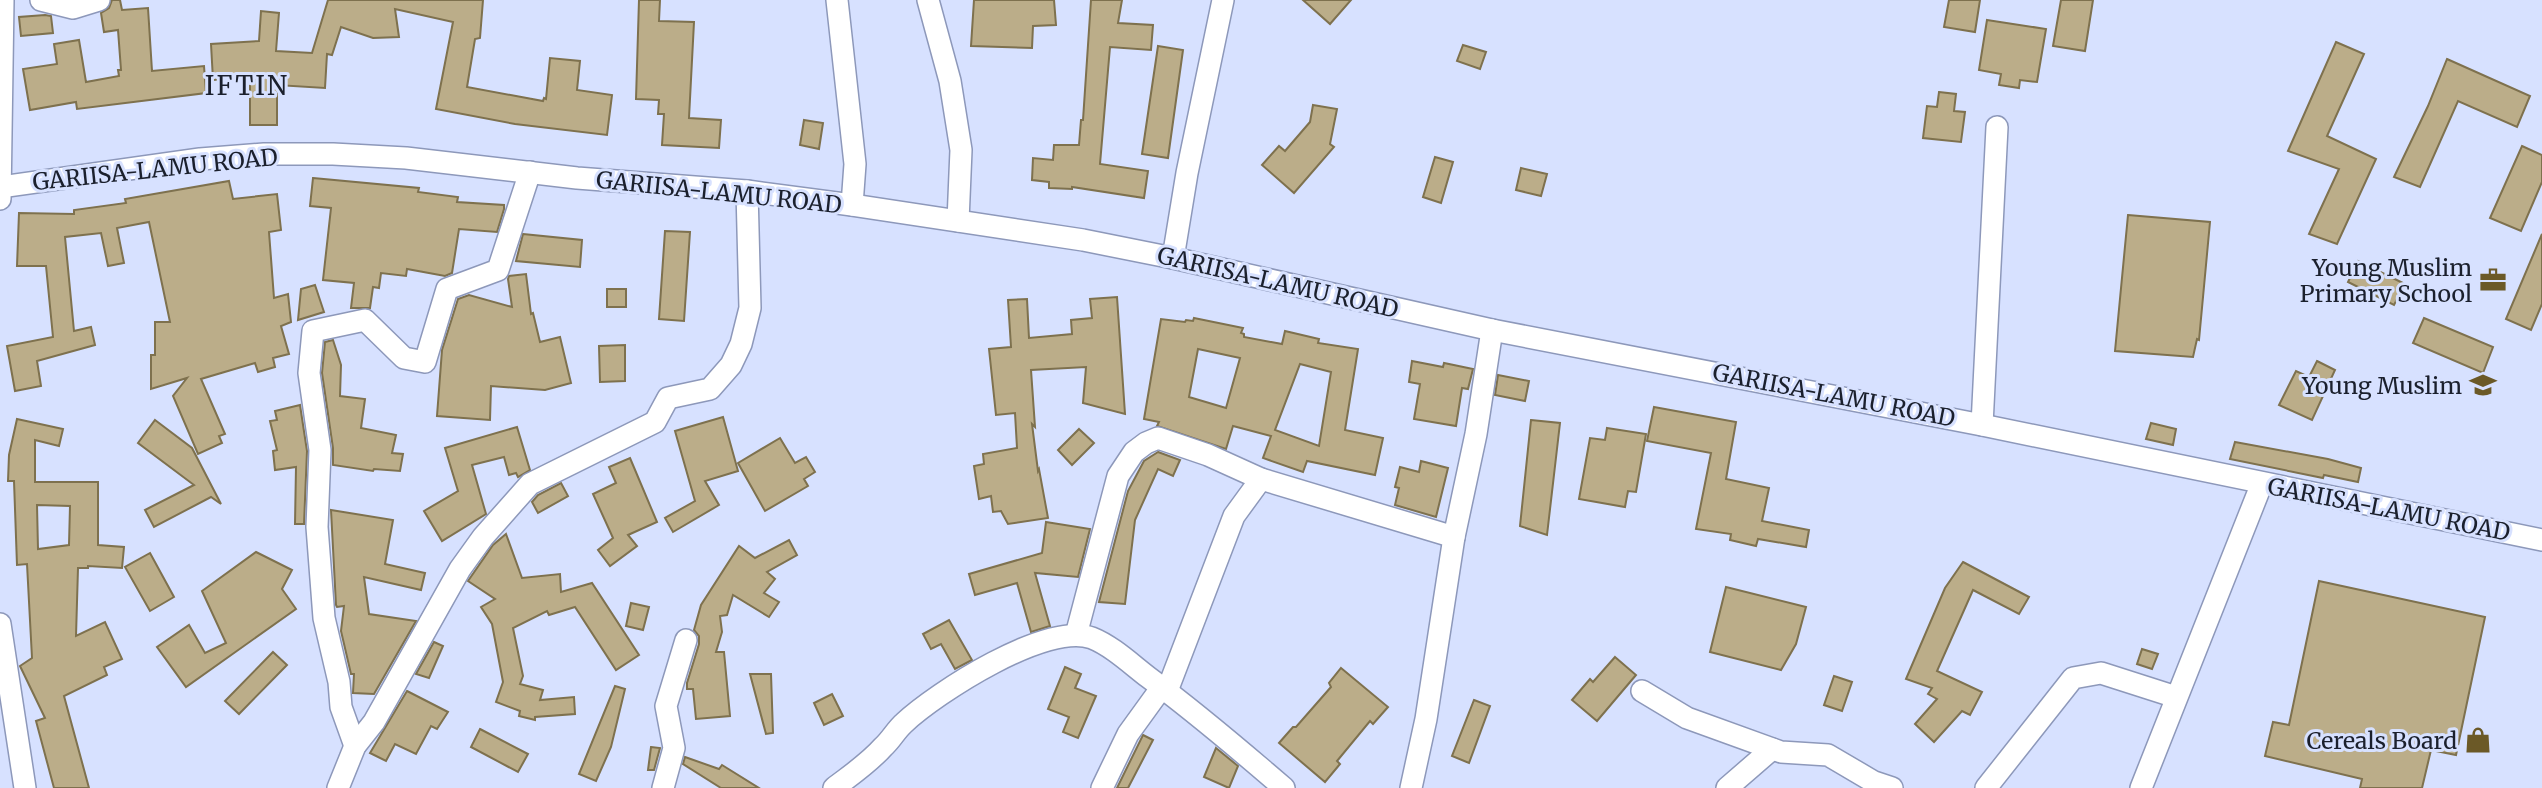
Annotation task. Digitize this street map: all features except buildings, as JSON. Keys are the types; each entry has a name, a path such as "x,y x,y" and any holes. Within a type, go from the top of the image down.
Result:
{"street":[{"path":"0,199 3,0"},
{"path":"41,0 73,8 99,0"},
{"path":"838,0 855,164 852,205"},
{"path":"928,0 950,81 961,150 958,221"},
{"path":"1173,258 1187,173 1223,0"},
{"path":"1982,425 1997,127"},
{"name":"GARIISA-LAMU ROAD","path":"0,186 200,159 332,154 406,158 577,178 747,191 852,205 1173,258 1492,330 1982,425 2542,540"},
{"path":"355,746 341,708 339,682 324,618 317,527 320,450 309,373 313,331 365,320 404,358 425,362 447,289 498,270 530,172"},
{"path":"338,788 355,746 374,722 460,569 483,537 530,484 655,422 668,398 710,389 731,365 744,335 750,308 747,191"},
{"path":"1411,788 1426,719 1454,537 1476,434 1492,330"},
{"path":"1076,635 1118,476 1134,453 1146,443 1158,438 1208,455 1261,479 1454,537"},
{"path":"1101,788 1128,734 1164,689 1234,516 1261,479"},
{"path":"2141,788 2262,483"},
{"path":"0,624 25,788"},
{"path":"834,788 883,747 904,723 945,692 1021,647 1064,635 1091,638 1116,652 1284,788"},
{"path":"663,788 674,748 666,706 686,640"},
{"path":"1986,788 2073,678 2101,673 2176,697"},
{"path":"1642,691 1687,718 1781,752 1828,755 1874,782 1892,788"},
{"path":"1727,788 1772,749"}],"place":[{"name":"Young Muslim Primary School","path":"2493,280"},
{"name":"Young Muslim","path":"2483,385"},
{"name":"Cereals Board","path":"2478,740"}],"district":[{"name":"IFTIN","path":"247,85"}]}
